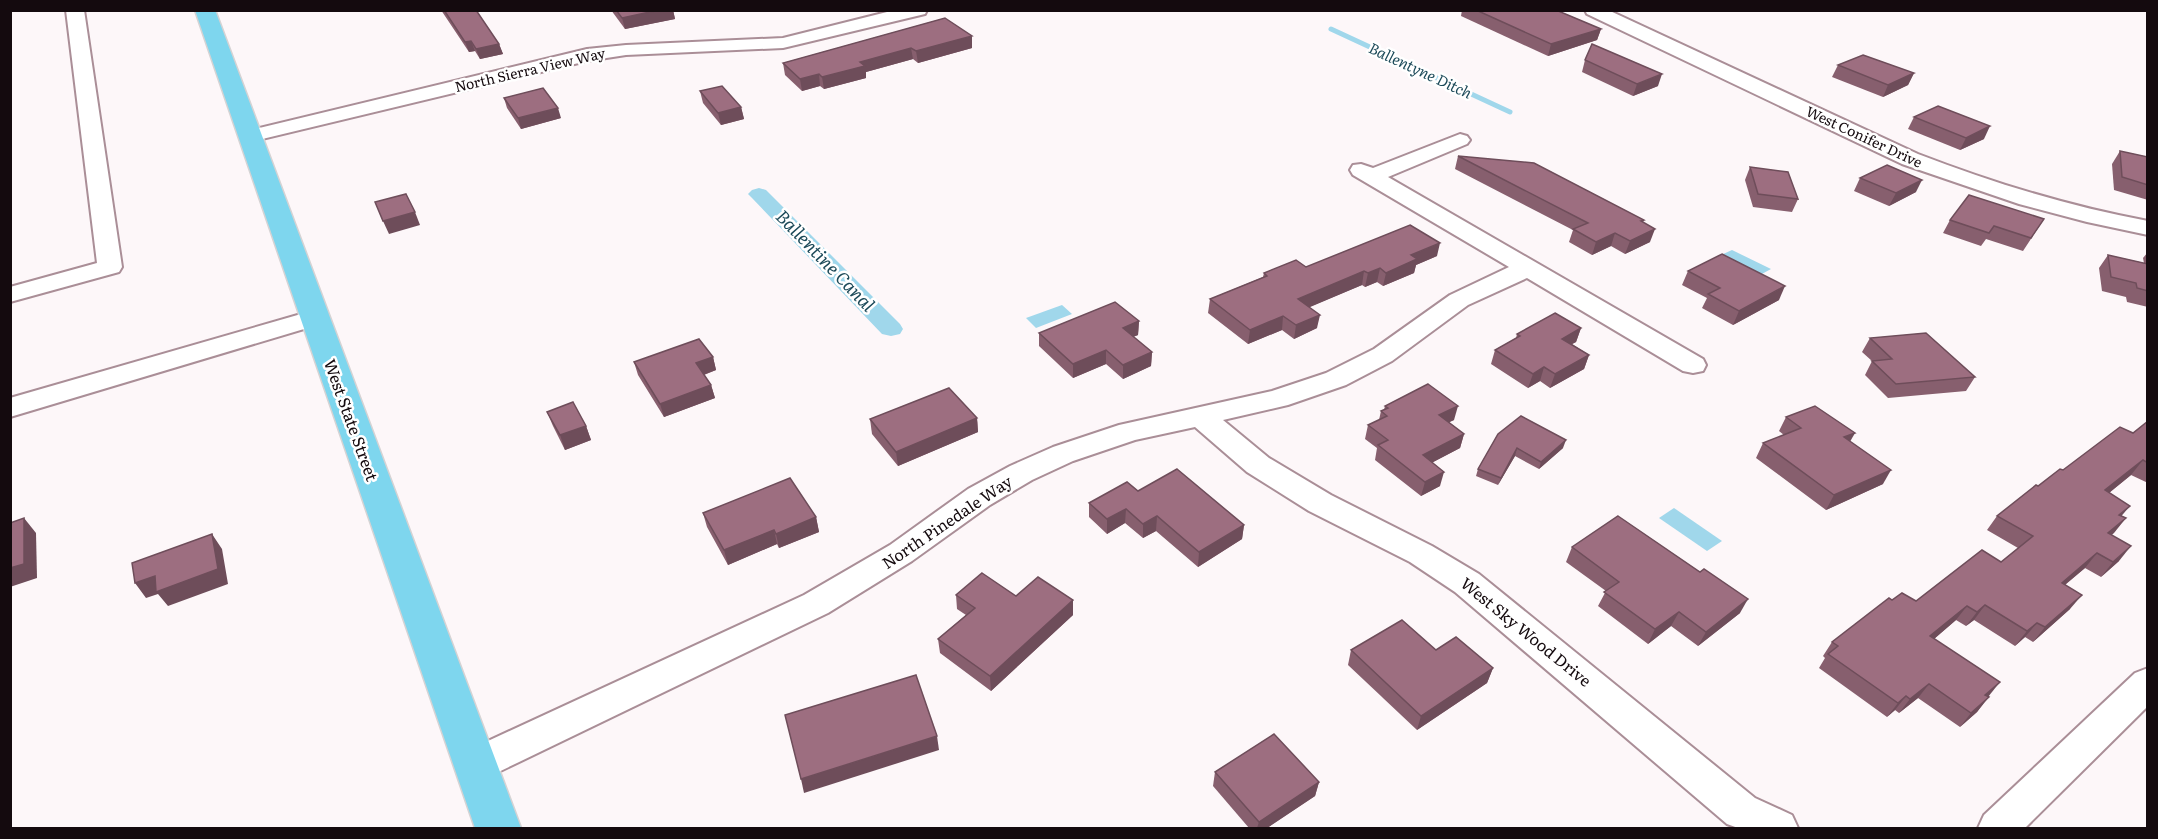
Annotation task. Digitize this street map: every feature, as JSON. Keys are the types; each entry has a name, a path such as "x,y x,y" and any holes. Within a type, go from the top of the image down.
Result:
{"main road":[{"name":"West State Street","path":"205,10 498,828"}],"street":[{"path":"10,295 111,267 75,10"},
{"name":"North Sierra View Way","path":"250,136 587,55 626,50 783,43 919,10"},
{"name":"West Conifer Drive","path":"1593,10 1910,159 1951,175 2057,208 2148,228"},
{"path":"1460,140 1366,173 1693,365"},
{"name":"North Pinedale Way","path":"476,765 816,604 901,553 979,497 1021,473 1089,444 1129,432 1278,399 1336,379 1383,355 1459,300 1526,268"},
{"path":"10,408 315,318"},
{"name":"West Sky Wood Drive","path":"1200,416 1258,465 1320,503 1420,554 1467,583 1741,811 1778,828"},
{"path":"1998,828 2148,683"}],"water":[{"path":"1732,250 1771,269 1760,275 1721,255"},
{"path":"1062,305 1072,314 1036,328 1026,318"},
{"path":"1674,508 1722,541 1707,551 1659,518"}],"building":[{"path":"444,10 476,10 499,44 476,49 471,41 465,42"},
{"path":"616,10 659,10 622,18"},
{"path":"1476,10 1556,10 1601,29 1551,44"},
{"path":"945,18 972,36 916,51 911,48 860,62 865,66 822,77 819,74 800,79 783,63"},
{"path":"1592,44 1662,74 1637,84 1585,60"},
{"path":"1863,55 1914,73 1888,85 1838,65"},
{"path":"722,86 741,107 718,113 700,91"},
{"path":"543,88 558,108 518,118 504,98"},
{"path":"1938,106 1990,126 1966,138 1914,117"},
{"path":"2120,151 2148,157 2148,185 2122,177"},
{"path":"1458,156 1534,163 1644,220 1641,221 1655,229 1630,241 1615,233 1596,242 1573,229 1588,223"},
{"path":"1887,165 1922,180 1896,193 1860,178"},
{"path":"1750,167 1788,172 1798,199 1758,194"},
{"path":"406,194 415,212 383,221 375,202"},
{"path":"1969,195 2044,219 2031,238 1994,226 1989,233 1950,220"},
{"path":"1410,225 1440,243 1411,255 1417,259 1386,273 1380,268 1368,273 1364,271 1298,299 1320,315 1296,325 1283,316 1250,330 1210,299 1267,276 1264,273 1296,260 1306,267"},
{"path":"1722,254 1785,286 1739,311 1708,294 1720,288 1688,271"},
{"path":"2108,255 2148,264 2148,291 2137,288 2136,283 2111,277"},
{"path":"1115,302 1139,321 1123,328 1152,352 1123,365 1106,350 1073,364 1039,333"},
{"path":"1555,313 1581,328 1562,339 1589,355 1555,374 1544,367 1533,374 1495,350 1520,336 1517,334"},
{"path":"1926,333 1975,377 1896,384 1872,361 1892,359 1870,338"},
{"path":"699,339 713,357 696,363 711,385 660,404 634,362"},
{"path":"1428,384 1458,406 1439,415 1464,434 1423,455 1444,472 1425,482 1378,445 1388,440 1368,425 1387,416 1381,411 1388,408 1385,406"},
{"path":"949,388 977,418 896,452 870,419"},
{"path":"573,402 586,426 560,435 547,412"},
{"path":"1815,406 1855,433 1844,437 1891,470 1834,495 1763,443 1801,428 1786,417"},
{"path":"1521,416 1566,440 1541,462 1517,448 1501,478 1478,469 1498,434"},
{"path":"2148,421 2148,463 2143,460 2105,490 2130,506 2119,515 2126,518 2108,533 2131,546 2113,562 2097,553 2062,583 2082,595 2045,627 2037,623 2027,631 1985,605 1977,612 1967,606 1930,636 2000,682 1985,695 1989,697 1971,713 1929,684 1910,699 1906,696 1898,703 1828,654 1838,646 1832,642 1889,598 1892,600 1902,593 1916,601 1982,550 2001,562 2033,536 1997,516 2036,485 2038,486 2060,469 2063,470 2120,427 2133,433"},
{"path":"1177,469 1244,525 1199,552 1157,516 1143,524 1126,509 1107,519 1089,503 1127,482 1138,491"},
{"path":"790,478 816,517 776,534 774,530 724,550 703,513"},
{"path":"1618,516 1700,572 1704,569 1748,599 1706,632 1679,612 1655,629 1604,592 1619,582 1572,547"},
{"path":"24,518 24,564 10,568 10,523"},
{"path":"212,534 218,569 156,592 155,576 135,583 132,563"},
{"path":"982,573 1016,596 1038,577 1073,600 990,676 938,639 975,608 956,595"},
{"path":"1402,620 1436,650 1456,637 1493,668 1421,716 1351,650"},
{"path":"916,675 937,736 801,779 785,715"},
{"path":"1274,734 1319,782 1259,822 1215,772"}],"waterway":[{"name":"Ballentyne Ditch","path":"1331,29 1510,112"},
{"name":"Ballentine Canal","path":"759,194 891,329"}]}
